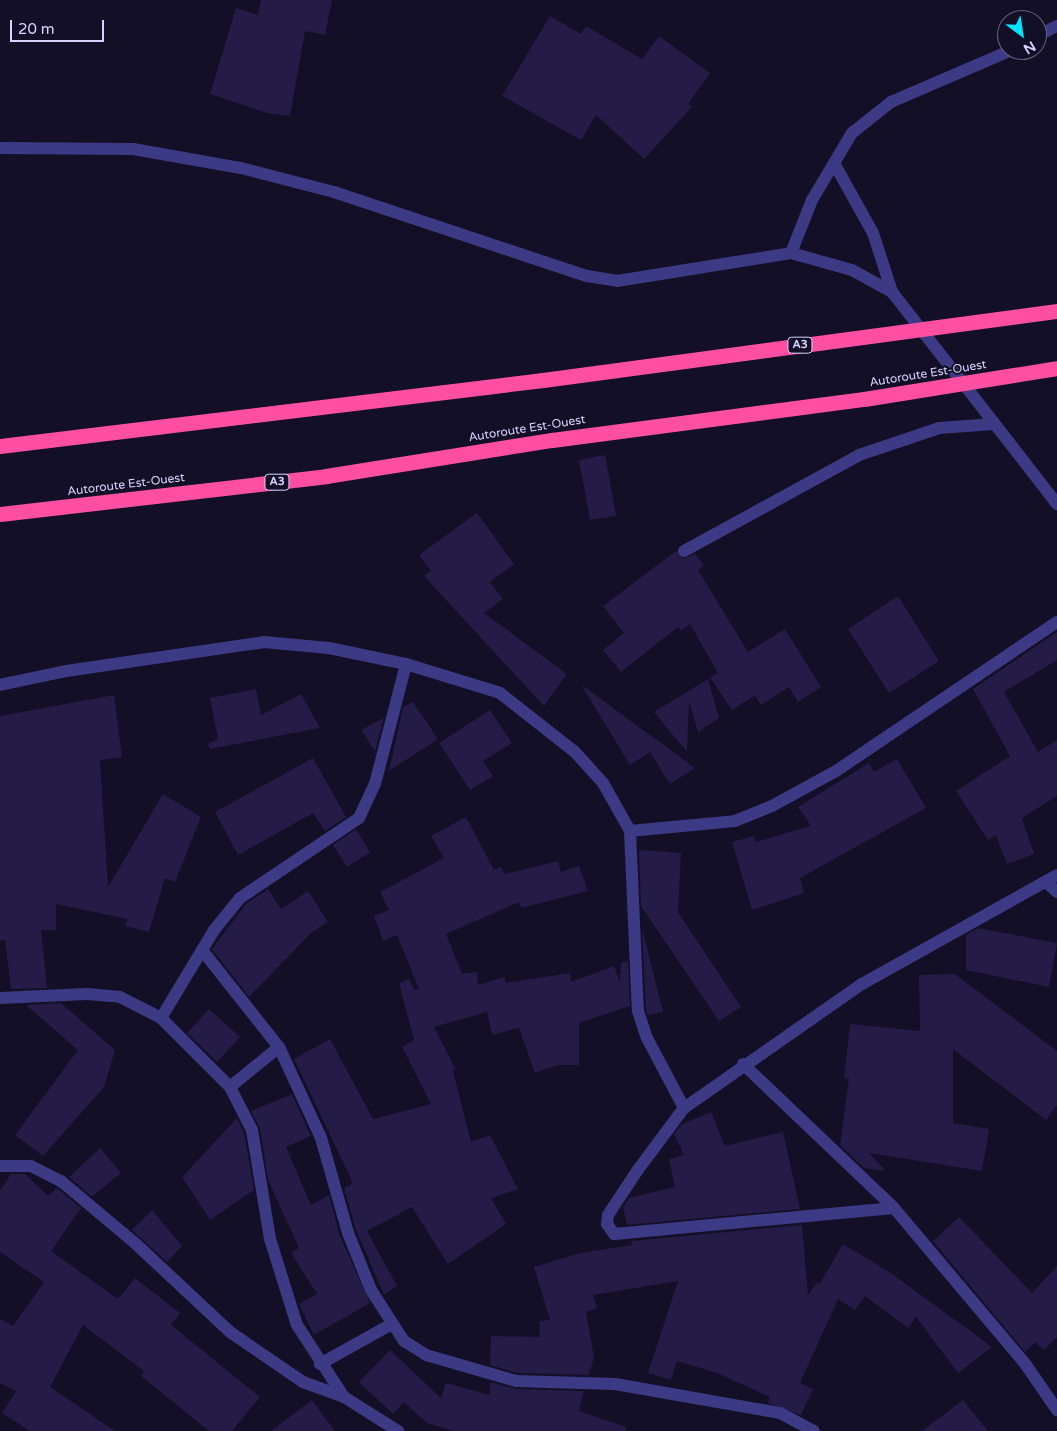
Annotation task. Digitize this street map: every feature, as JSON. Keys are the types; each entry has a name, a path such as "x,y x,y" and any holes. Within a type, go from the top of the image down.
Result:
{"highway":[{"name":"A3","path":"0,446 543,380 1057,311"},
{"name":"Autoroute Est-Ouest","path":"0,514 326,476 552,440 864,399 1057,368"}],"street":[{"path":"791,252 809,207 852,133 878,110 997,57"},
{"path":"0,148 133,149 241,168 334,192 586,276 617,281 791,252 852,270 892,292"},
{"path":"834,163 873,233 892,292 1057,504"},
{"path":"684,551 859,455 938,428 994,424"},
{"path":"630,831 728,822 772,806 836,771 1057,622"},
{"path":"0,685 66,671 264,642 329,648 406,664 500,693 540,722 603,783 630,831 638,1011 647,1038 684,1108"},
{"path":"161,1018 202,950 240,898 359,818 375,784 406,664"},
{"path":"894,1208 614,1234 607,1224 608,1215 684,1108 744,1064 862,984 1052,879 1057,892"},
{"path":"202,950 279,1048 321,1138 348,1233 371,1290 390,1325 404,1341 426,1355 516,1381 615,1384 780,1413 814,1431"},
{"path":"0,998 77,994 120,997 161,1018 230,1087 252,1130 270,1239 297,1325 320,1364 344,1397"},
{"path":"230,1087 279,1048"},
{"path":"744,1064 894,1208 1026,1365 1057,1410"},
{"path":"0,1166 32,1166 62,1182 136,1244 230,1332 303,1382 344,1397 398,1431"},
{"path":"320,1364 390,1325"}],"building":[{"path":"261,0 332,0 325,35 305,31 290,116 267,113 210,94 236,8 258,15"},
{"path":"550,16 581,34 586,26 642,59 659,36 710,73 688,104 692,107 644,159 596,115 581,140 502,96"},
{"path":"605,455 616,516 590,520 579,460"},
{"path":"477,513 514,564 490,582 503,599 484,613 567,674 544,706 424,576 431,571 419,555"},
{"path":"676,551 683,559 695,554 704,565 698,570 748,652 785,629 821,687 798,702 789,687 761,705 755,695 732,710 710,677 718,673 690,624 681,631 678,627 621,672 603,650 624,633 603,606"},
{"path":"898,596 939,661 889,693 848,629"},
{"path":"1057,632 1057,660 1004,692 1038,752 1057,740 1057,796 1022,818 1034,854 1007,864 996,835 988,840 956,791 1010,756 973,689"},
{"path":"708,679 719,718 698,732 689,701 687,752 654,712"},
{"path":"582,686 695,768 670,784 650,752 630,765"},
{"path":"256,689 261,715 301,694 320,728 210,749 208,744 218,739 210,698"},
{"path":"114,695 122,757 100,760 108,887 163,794 201,817 175,882 165,878 149,932 125,926 127,919 56,904 56,930 41,930 47,988 11,989 5,940 0,941 0,716"},
{"path":"413,702 438,739 389,771 403,707"},
{"path":"490,710 512,743 483,761 493,776 470,790 439,743"},
{"path":"384,718 375,751 361,730"},
{"path":"313,758 346,817 325,831 313,813 238,855 215,812"},
{"path":"897,759 926,808 800,878 804,893 752,910 732,842 754,836 756,842 811,826 798,807 869,763 874,772"},
{"path":"466,817 494,870 501,867 505,874 558,861 561,872 579,866 588,891 521,908 519,902 446,934 462,974 477,972 478,985 504,977 506,983 570,973 571,982 614,966 620,982 621,963 628,961 630,1006 579,1023 579,1065 558,1065 535,1073 519,1028 492,1035 487,1012 434,1027 456,1070 453,1071 471,1142 490,1135 518,1189 491,1198 506,1224 448,1264 412,1207 367,1231 397,1286 384,1295 356,1230 344,1188 353,1183 294,1059 330,1039 373,1119 431,1104 402,1047 414,1040 399,983 409,979 415,990 419,989 397,935 383,941 374,916 389,910 380,892 444,858 431,836"},
{"path":"356,829 370,852 347,867 333,845"},
{"path":"639,850 681,853 678,912 741,1007 719,1021 641,906"},
{"path":"268,889 281,909 308,891 328,922 312,932 249,997 212,949 246,904"},
{"path":"642,928 663,1012 648,1015 646,1010"},
{"path":"978,928 1057,943 1049,987 966,970 966,935"},
{"path":"955,974 1057,1051 1057,1105 1046,1120 953,1049 953,1123 989,1129 982,1171 869,1153 886,1171 864,1168 840,1145 849,1078 844,1078 850,1024 920,1031 919,975"},
{"path":"61,1003 115,1050 104,1087 43,1156 15,1135 78,1050 26,1005"},
{"path":"209,1009 240,1037 217,1062 187,1033"},
{"path":"292,1094 311,1136 286,1147 311,1205 329,1195 340,1236 370,1303 314,1335 299,1304 317,1294 291,1253 299,1248 268,1180 260,1128 251,1111"},
{"path":"711,1112 725,1146 783,1132 800,1209 627,1225 623,1207 629,1198 675,1187 669,1159 684,1155 674,1134 682,1124"},
{"path":"237,1118 244,1133 254,1190 210,1220 182,1177"},
{"path":"100,1148 121,1173 92,1197 69,1177"},
{"path":"11,1174 25,1174 48,1196 57,1188 81,1208 51,1251 118,1299 135,1278 180,1313 171,1325 260,1397 232,1431 209,1431 141,1376 144,1371 83,1325 50,1387 115,1431 30,1431 2,1413 16,1391 0,1383 0,1319 13,1326 44,1282 0,1252 0,1190"},
{"path":"152,1210 182,1246 167,1262 132,1230"},
{"path":"959,1217 1032,1293 1057,1266 1057,1337 1044,1350 1035,1342 1025,1352 933,1241"},
{"path":"802,1225 808,1295 818,1281 819,1285 843,1244 888,1271 992,1347 958,1373 916,1317 908,1328 865,1296 855,1310 838,1299 800,1383 813,1389 801,1415 768,1403 770,1397 717,1373 677,1361 671,1380 648,1373 678,1281 593,1295 597,1308 586,1312 594,1357 589,1375 517,1373 490,1365 491,1336 540,1337 539,1321 550,1320 534,1267 580,1253 632,1245 631,1241"},
{"path":"390,1350 441,1398 446,1383 490,1395 490,1382 516,1389 584,1391 579,1411 626,1427 626,1431 453,1431 427,1423 404,1402 393,1414 359,1382"},
{"path":"312,1400 335,1431 271,1431"},
{"path":"963,1400 988,1431 922,1431"}]}
